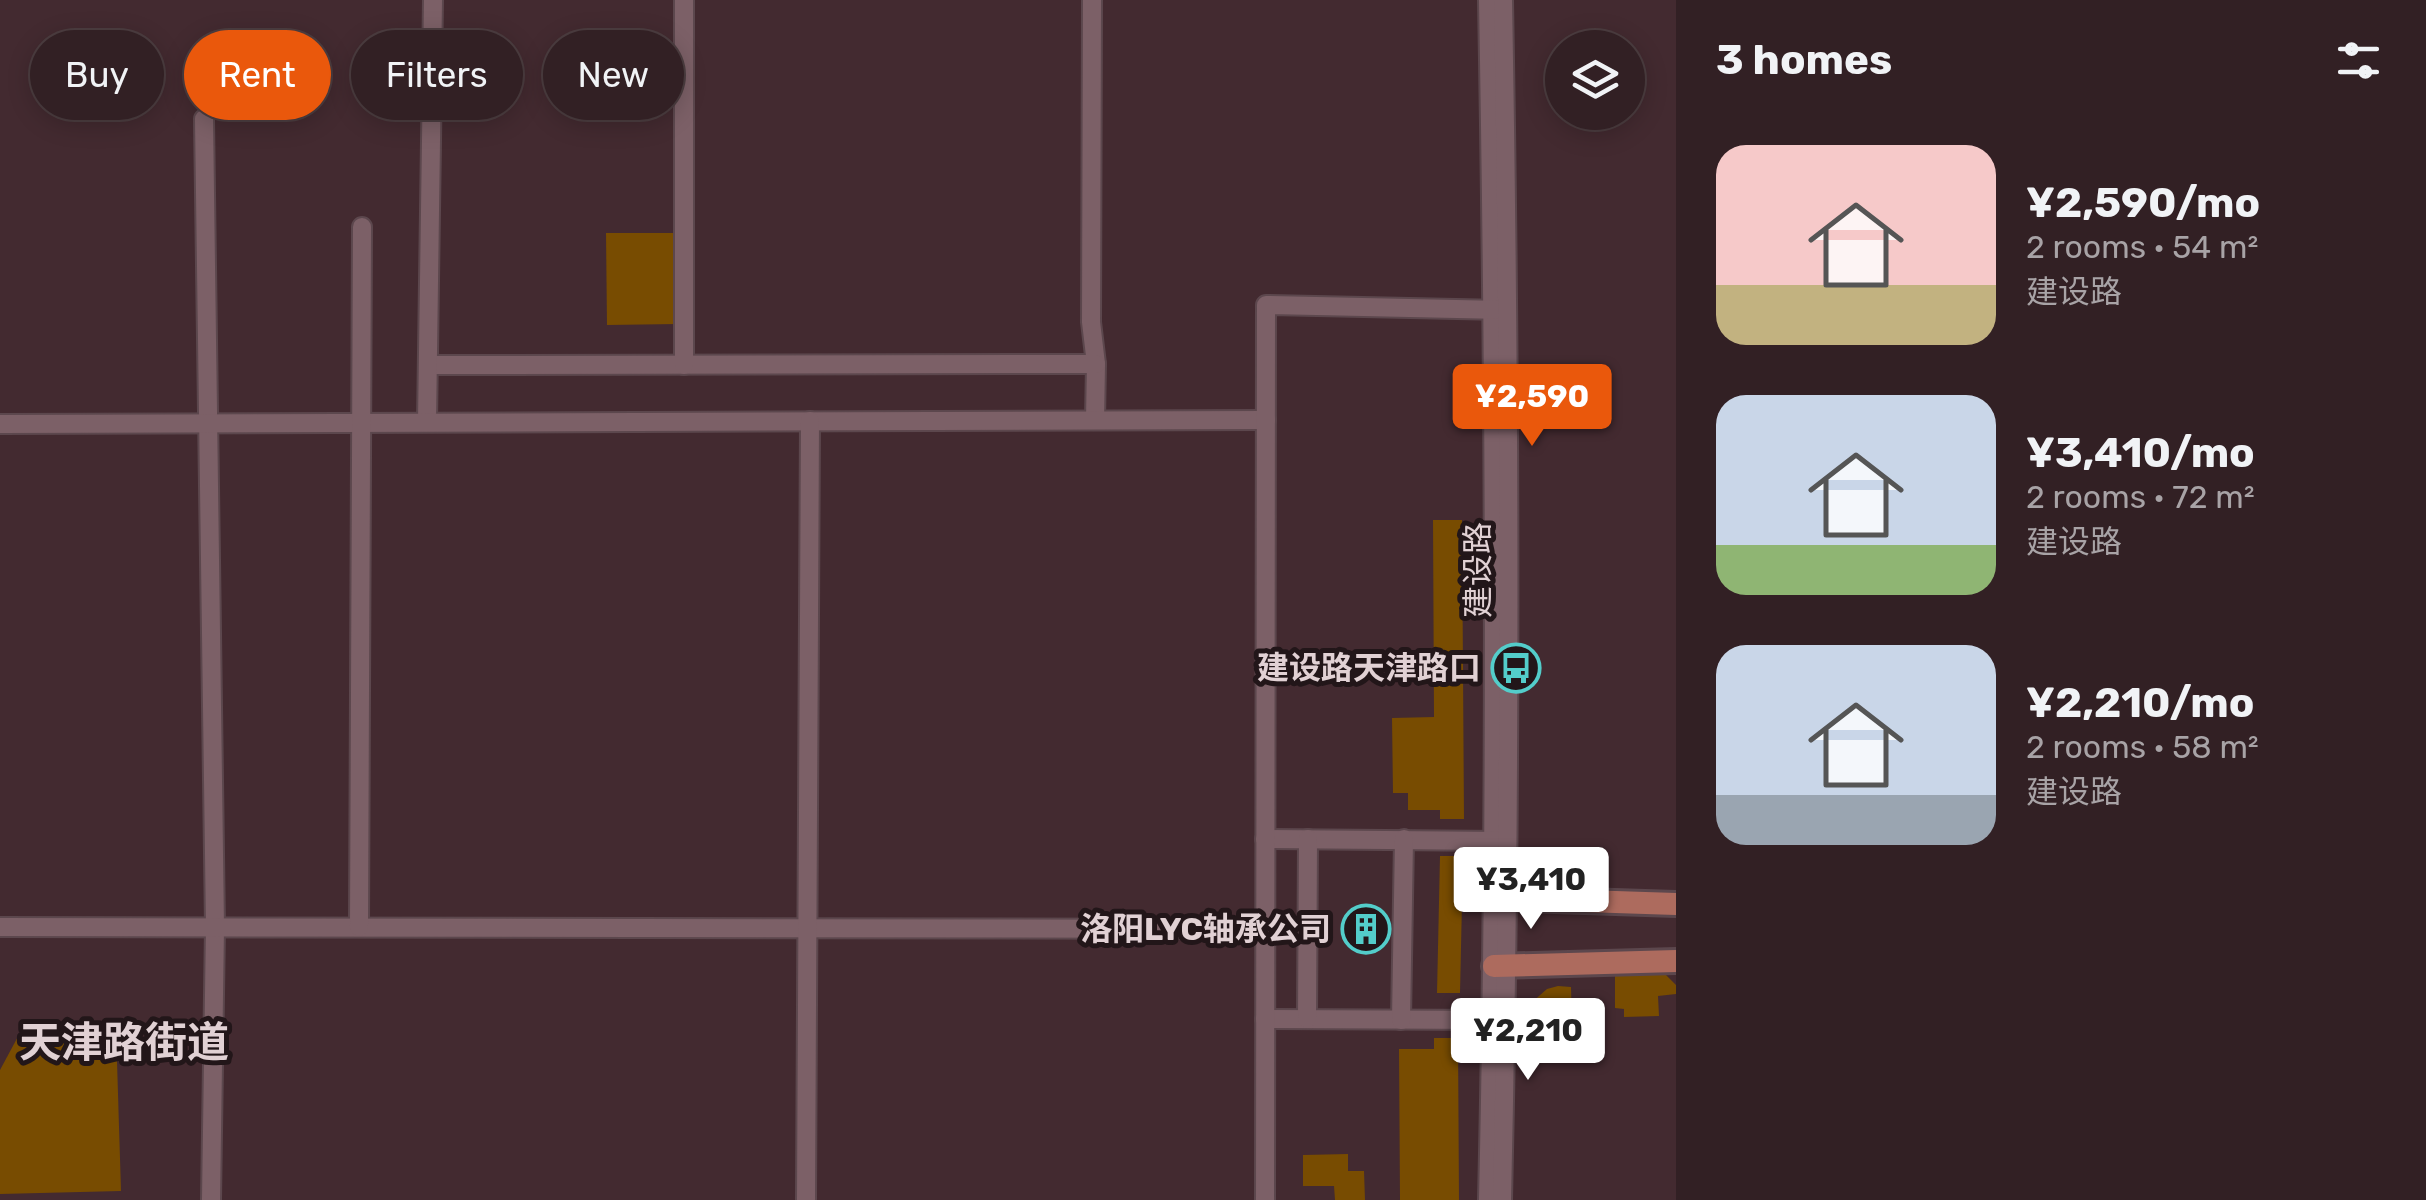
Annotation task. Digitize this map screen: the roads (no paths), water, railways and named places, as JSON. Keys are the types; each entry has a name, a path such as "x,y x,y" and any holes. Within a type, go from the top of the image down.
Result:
{"main road":[{"path":"1500,898 1676,904"},
{"path":"1500,966 1676,961"}],"street":[{"path":"427,422 433,0"},
{"path":"684,0 684,364"},
{"path":"1092,0 1091,322 1096,364 1095,420"},
{"name":"建设路","path":"1488,0 1501,310"},
{"name":"建设路","path":"1502,1200 1499,1021 1503,0"},
{"path":"204,120 215,927 211,1200"},
{"path":"359,927 362,227"},
{"path":"1265,1200 1266,305 1501,310"},
{"path":"428,365 1096,364"},
{"path":"0,424 1266,420"},
{"path":"806,1200 810,421"},
{"path":"1265,839 1500,841"},
{"path":"1307,1019 1308,839"},
{"path":"1401,1020 1404,839"},
{"path":"0,927 1265,928"},
{"path":"1265,1019 1499,1021"},
{"name":"建设路","path":"1488,1200 1499,1021"}],"place":[{"name":"建设路天津路口","path":"1516,668"},
{"name":"洛阳LYC轴承公司","path":"1366,929"}],"district":[{"name":"天津路街道","path":"124,1043"}]}
